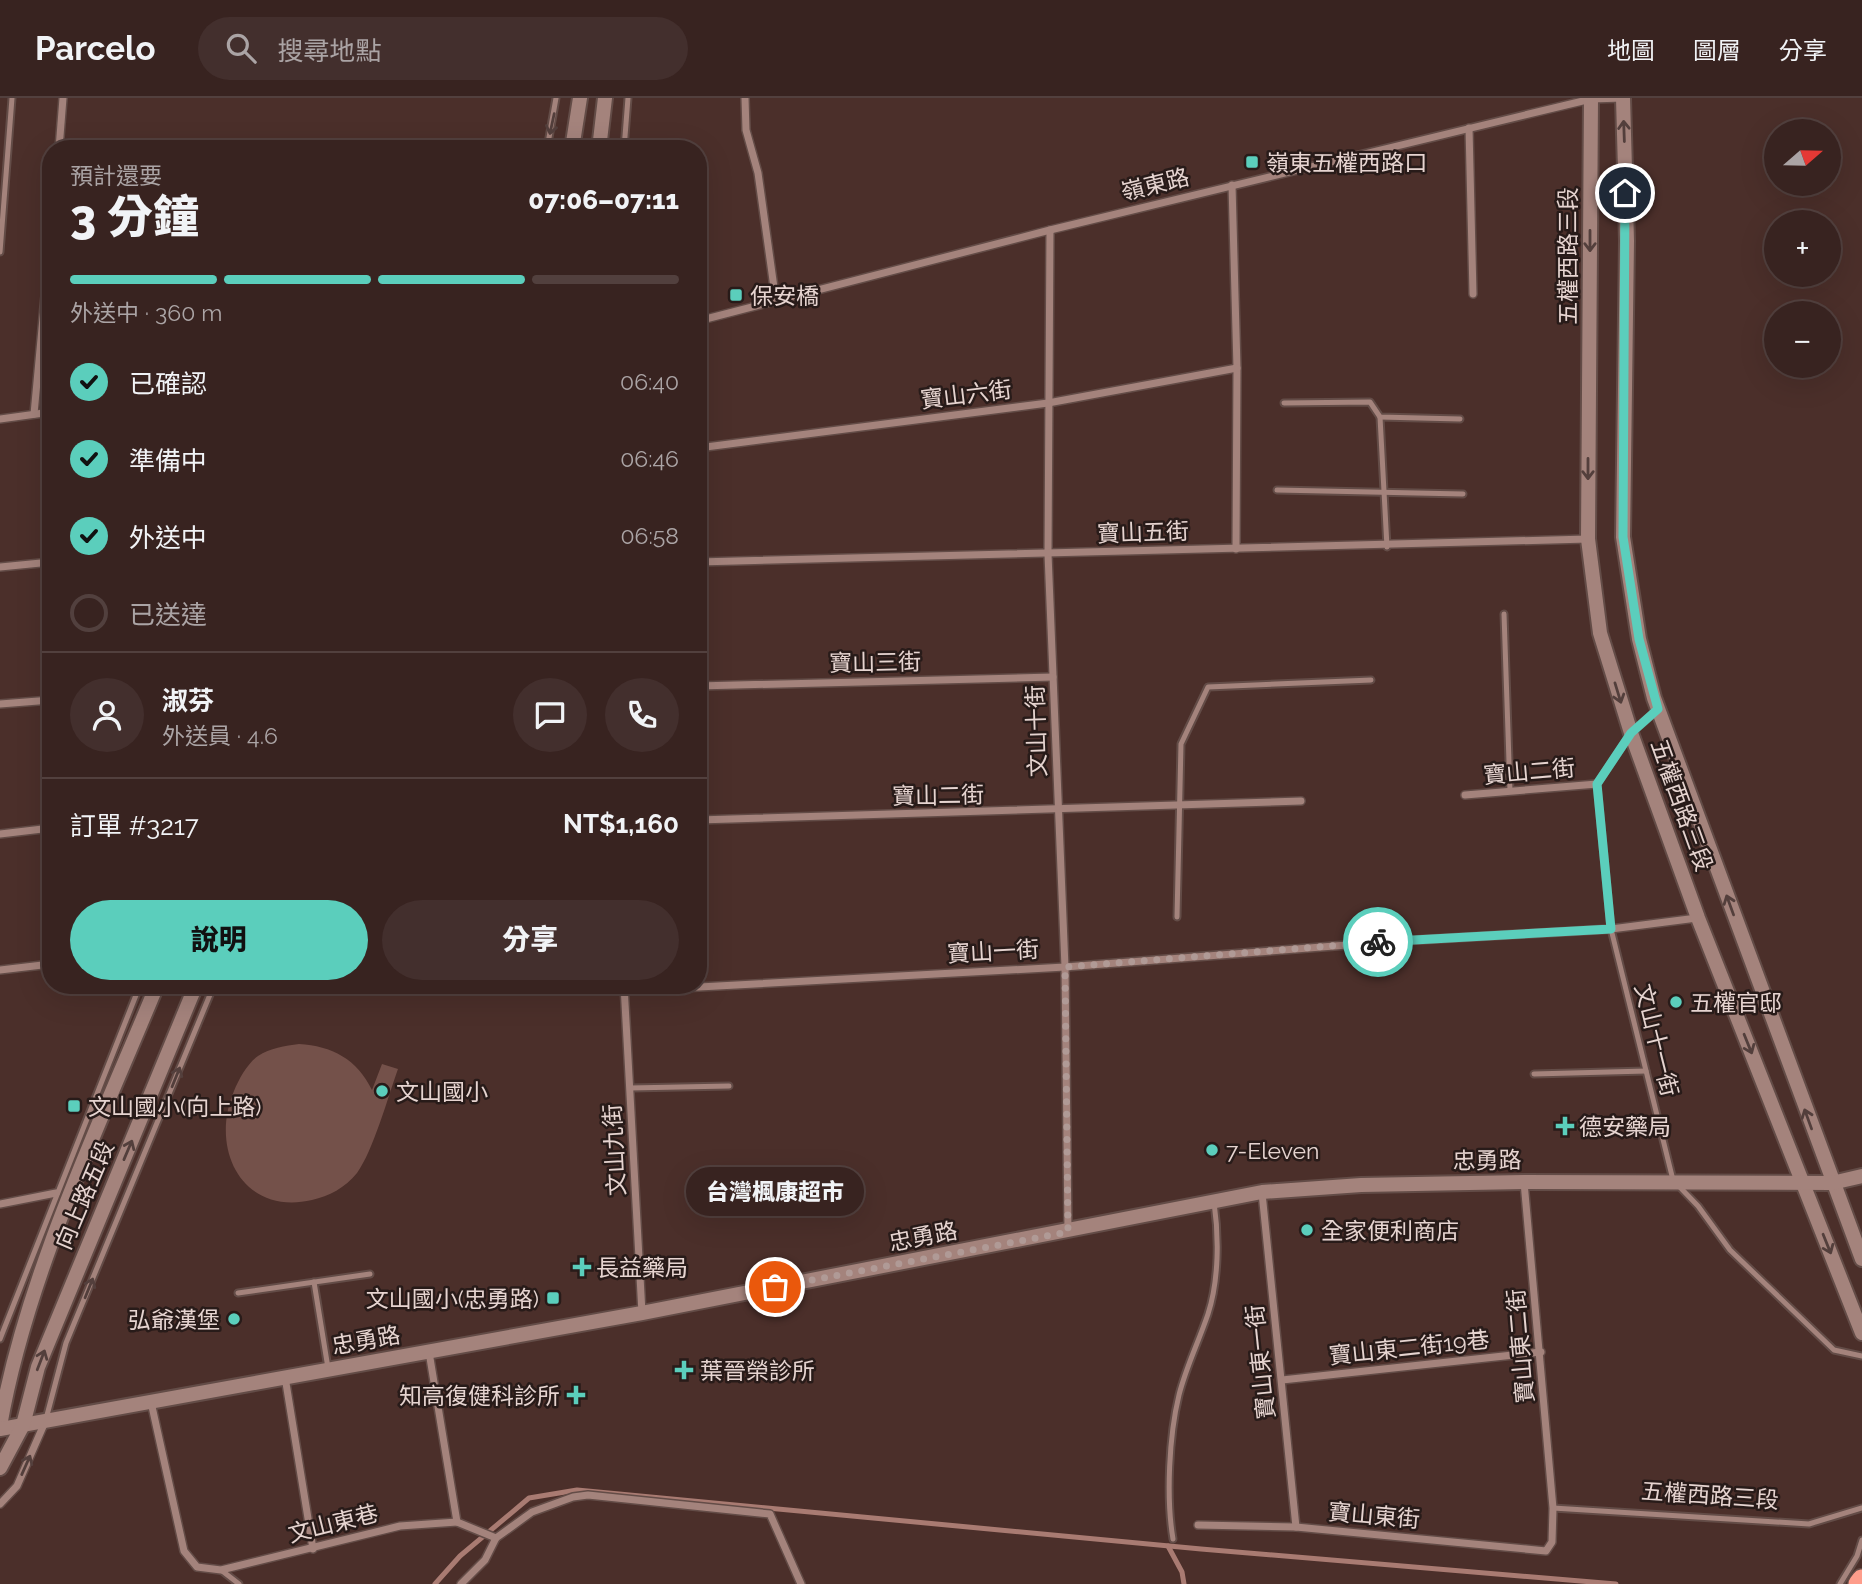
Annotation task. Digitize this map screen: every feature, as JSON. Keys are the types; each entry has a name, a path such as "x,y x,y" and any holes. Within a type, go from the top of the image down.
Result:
{"main road":[{"path":"573,140 580,98"},
{"path":"600,140 605,98"},
{"name":"五權西路三段","path":"1623,98 1627,241 1623,537 1639,639 1658,709 1862,1259"},
{"name":"五權西路三段","path":"1591,99 1588,539 1600,633 1631,733 1698,918 1862,1333"},
{"name":"向上路五段","path":"0,1428 11,1366 68,1202 152,994"},
{"name":"向上路五段","path":"0,1468 23,1426 38,1367 192,994"},
{"name":"忠勇路","path":"0,1428 46,1422 429,1352 1068,1232 1262,1192 1361,1185 1524,1182 1673,1180 1832,1183 1862,1176"}],"street":[{"path":"60,140 63,98"},
{"path":"746,98 746,130 758,173 776,302"},
{"name":"嶺東路","path":"707,319 1232,185 1591,99 1623,98"},
{"path":"1469,128 1473,294"},
{"path":"1232,185 1237,368 1236,549"},
{"name":"文山十街","path":"1050,230 1048,554 1065,967 1068,1232"},
{"path":"34,414 42,328"},
{"name":"寶山六街","path":"707,447 1048,403 1237,368"},
{"path":"0,419 42,413"},
{"name":"寶山五街","path":"707,562 1387,547 1588,539"},
{"path":"0,567 42,563"},
{"name":"寶山三街","path":"707,685 1054,677"},
{"path":"0,704 42,702"},
{"name":"寶山二街","path":"1465,795 1597,784"},
{"name":"寶山二街","path":"707,820 1058,811 1301,801"},
{"path":"0,834 42,829"},
{"name":"寶山一街","path":"707,984 1065,967 1399,940 1611,929 1698,918"},
{"path":"0,970 42,965"},
{"name":"文山九街","path":"625,994 642,1312"},
{"name":"寶山東二街","path":"1524,1182 1553,1508 1552,1542 1546,1550"},
{"name":"寶山東一街","path":"1262,1192 1296,1527"},
{"path":"0,1204 56,1193"},
{"path":"429,1352 457,1522 496,1538"},
{"name":"寶山東二街19巷","path":"1282,1380 1541,1352"},
{"path":"285,1377 313,1549"},
{"name":"文山東巷","path":"151,1402 184,1551 197,1567 221,1570 400,1526 457,1522"},
{"path":"0,1504 17,1486 46,1422"},
{"path":"461,1584 485,1560 496,1538 532,1512 551,1503 588,1495 770,1514 801,1584"},
{"name":"寶山東街","path":"1198,1525 1296,1527 1546,1550"}],"lane":[{"path":"0,253 12,98"},
{"path":"549,140 556,98"},
{"path":"625,140 628,98"},
{"path":"1284,403 1370,402 1380,417 1387,547"},
{"path":"1380,417 1460,418"},
{"path":"1277,490 1463,494"},
{"path":"1504,614 1510,791"},
{"path":"1177,917 1181,744 1208,687 1371,680"},
{"path":"1597,784 1631,733 1658,709"},
{"name":"文山十一街","path":"1597,784 1611,929 1673,1180 1698,1206 1730,1250 1834,1350 1862,1356"},
{"name":"向上路五段","path":"0,1339 137,994"},
{"name":"向上路五段","path":"46,1422 66,1343 210,994"},
{"path":"1534,1074 1646,1071"},
{"path":"630,1088 729,1086"},
{"path":"1173,1539 1171,1463 1178,1397 1214,1289 1218,1227 1214,1202"},
{"path":"238,1293 370,1274"},
{"path":"314,1282 328,1370"},
{"name":"五權西路三段","path":"1553,1508 1809,1524 1862,1508"},
{"path":"1840,1584 1857,1556 1862,1540"},
{"path":"221,1570 239,1584"}],"shaded area":[{"path":"299,1044 333,1051 342,1056 359,1070 372,1090 382,1064 398,1069 374,1138 357,1173 331,1194 312,1200 288,1202 267,1198 250,1188 238,1174 230,1156 226,1135 227,1113 238,1082 254,1059 273,1049"}],"waterway":[{"path":"435,1584 460,1556 529,1498 577,1490 1201,1549 1616,1584"},
{"path":"1168,1546 1182,1572 1184,1584"}],"way so far":[{"path":"775,1287 1068,1232 1065,967 1378,942"}],"place":[{"name":"嶺東五權西路口","path":"1252,162"},
{"name":"保安橋","path":"736,295"},
{"name":"五權官邸","path":"1676,1002"},
{"name":"文山國小","path":"382,1091"},
{"name":"文山國小(向上路)","path":"74,1106"},
{"name":"德安藥局","path":"1565,1126"},
{"name":"7-Eleven","path":"1212,1150"},
{"name":"全家便利商店","path":"1307,1230"},
{"name":"長益藥局","path":"582,1267"},
{"name":"台灣楓康超市","path":"775,1287"},
{"name":"文山國小(忠勇路)","path":"553,1298"},
{"name":"弘爺漢堡","path":"234,1319"},
{"name":"葉晉榮診所","path":"684,1370"},
{"name":"知高復健科診所","path":"576,1395"}],"route":[{"path":"1378,942 1611,929 1597,784 1631,733 1658,709 1639,639 1623,537 1627,241 1625,193"}]}
